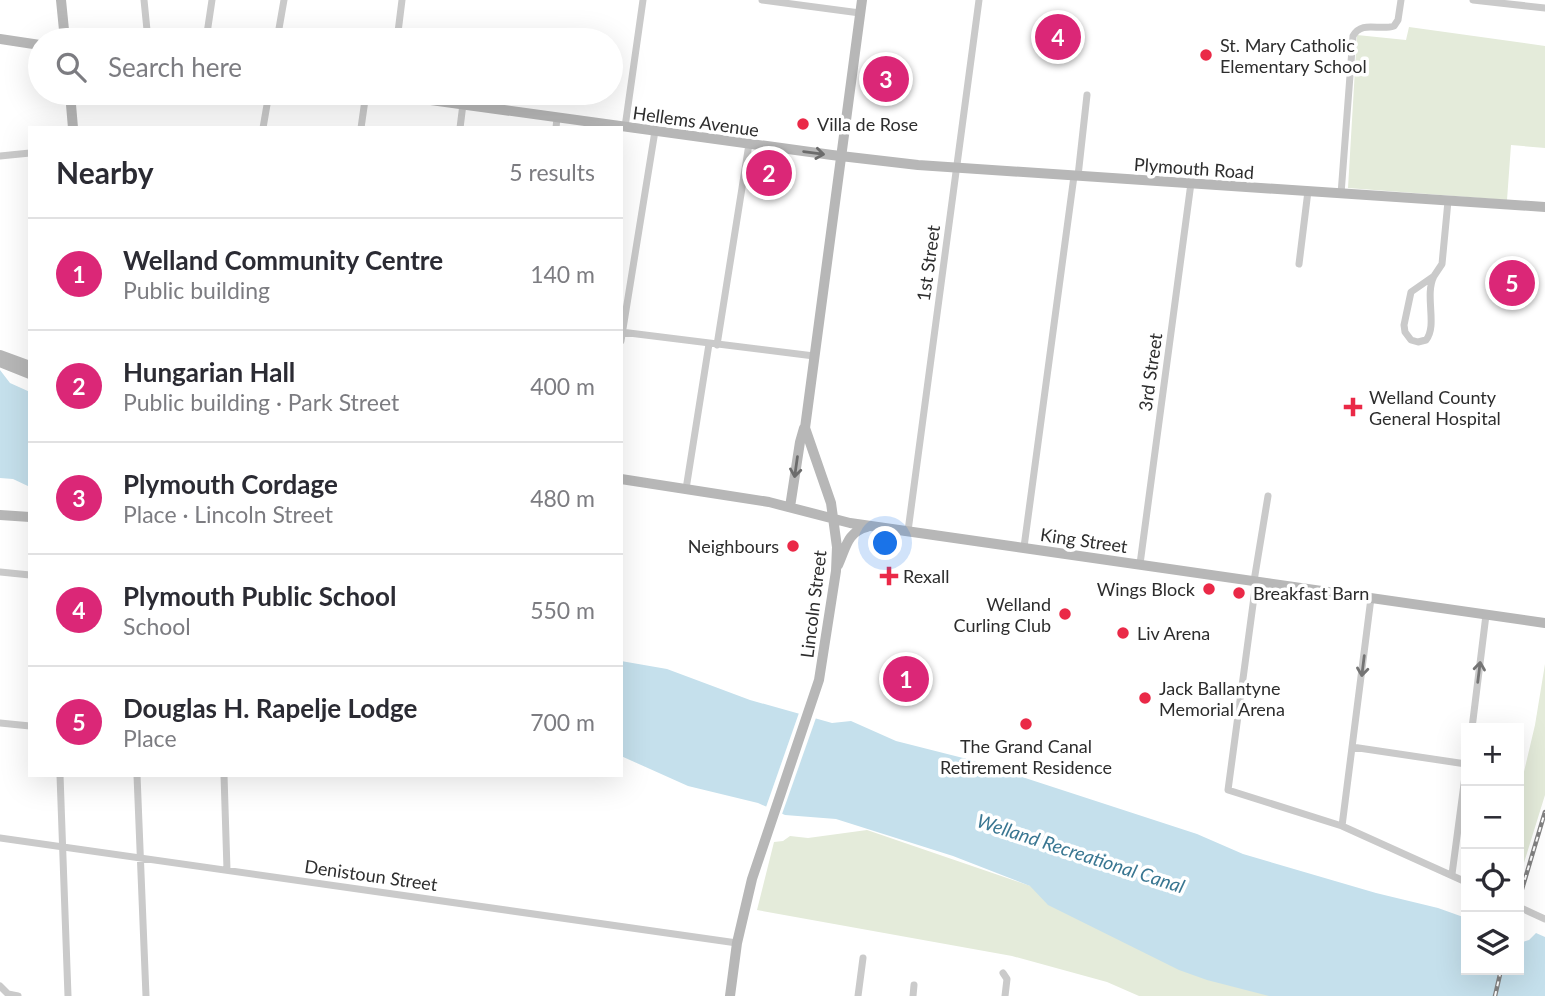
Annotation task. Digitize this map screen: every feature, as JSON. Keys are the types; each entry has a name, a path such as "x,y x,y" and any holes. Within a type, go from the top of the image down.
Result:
{"main road":[{"path":"61,0 64,28"},
{"name":"Lincoln Street","path":"730,996 737,943 752,879 811,706 823,660 836,571 837,547 831,503 804,428 862,0"},
{"path":"0,39 28,43"},
{"path":"71,105 73,126"},
{"name":"Hellems Avenue","path":"468,105 557,122 611,126"},
{"name":"Hellems Avenue","path":"625,127 841,156"},
{"name":"Plymouth Road","path":"841,156 1076,176 1545,207"},
{"path":"0,355 28,365"},
{"path":"0,362 28,373"},
{"path":"790,507 804,428"},
{"name":"King Street","path":"623,478 790,507 871,526 1545,623"},
{"path":"0,515 28,517"},
{"path":"836,571 849,537 857,530 871,526"}],"street":[{"path":"144,0 147,28"},
{"path":"208,28 212,0"},
{"path":"279,28 284,0"},
{"path":"398,28 402,0"},
{"path":"625,127 643,0"},
{"path":"762,0 860,13"},
{"name":"1st Street","path":"908,531 979,0"},
{"path":"1341,194 1353,36 1362,27 1386,29 1394,26 1398,20 1401,0"},
{"path":"1472,0 1545,8"},
{"path":"1024,548 1087,95"},
{"path":"263,126 267,105"},
{"path":"361,126 364,105"},
{"path":"460,126 463,105"},
{"path":"623,326 655,131"},
{"path":"686,489 749,144"},
{"path":"0,156 28,153"},
{"name":"3rd Street","path":"1140,564 1191,183"},
{"path":"1299,264 1308,191"},
{"path":"1434,276 1416,287 1409,297 1404,327 1407,337 1413,341 1424,341 1430,333 1429,292 1443,259 1447,201"},
{"path":"623,332 814,356"},
{"path":"1268,496 1228,790 1342,826 1461,879"},
{"path":"0,572 28,575"},
{"path":"1342,826 1371,598"},
{"path":"1473,723 1486,615"},
{"path":"0,723 28,726"},
{"path":"1352,747 1461,765"},
{"path":"60,777 68,996"},
{"path":"138,777 146,996"},
{"path":"224,777 227,870"},
{"path":"1452,874 1463,786"},
{"name":"Denistoun Street","path":"0,838 737,943"},
{"path":"1524,908 1545,919"},
{"path":"858,996 863,958"},
{"path":"1003,973 1007,979 1005,996"},
{"path":"913,996 914,985"},
{"path":"0,986 8,994 18,996"}],"green space":[{"path":"1409,27 1545,46 1545,148 1511,145 1507,200 1348,188 1357,35 1406,40"},
{"path":"1545,664 1545,795 1524,863 1524,772"},
{"path":"867,830 1351,996 1139,996 1107,982 1012,956 757,910 774,842 783,841 790,836 808,838"}],"water":[{"path":"0,370 10,383 28,391 28,486 13,479 0,478"},
{"name":"Welland Recreational Canal","path":"623,661 667,669 750,700 832,723 851,721 896,741 967,759 1197,834 1243,854 1461,916 1461,975 1524,975 1524,942 1536,933 1545,937 1545,996 1269,996 1179,970 1048,905 1030,886 953,856 836,819 785,815 758,803 688,786 623,757"}],"pier":[{"path":"800,710 817,715 781,817 765,810"}],"railway":[{"path":"1524,882 1545,812"},
{"path":"1495,996 1500,975"}],"place":[{"name":"Plymouth Public School","path":"1058,37"},
{"name":"St. Mary Catholic Elementary School","path":"1206,55"},
{"name":"Plymouth Cordage","path":"886,79"},
{"name":"Villa de Rose","path":"803,124"},
{"name":"Hungarian Hall","path":"769,173"},
{"name":"Douglas H. Rapelje Lodge","path":"1512,283"},
{"name":"Welland County General Hospital","path":"1353,407"},
{"name":"Neighbours","path":"793,546"},
{"name":"Rexall","path":"889,576"},
{"name":"Wings Block","path":"1209,589"},
{"name":"Breakfast Barn","path":"1239,593"},
{"name":"Welland Curling Club","path":"1065,614"},
{"name":"Liv Arena","path":"1123,633"},
{"name":"Welland Community Centre","path":"906,679"},
{"name":"Jack Ballantyne Memorial Arena","path":"1145,698"},
{"name":"The Grand Canal Retirement Residence","path":"1026,724"}]}
